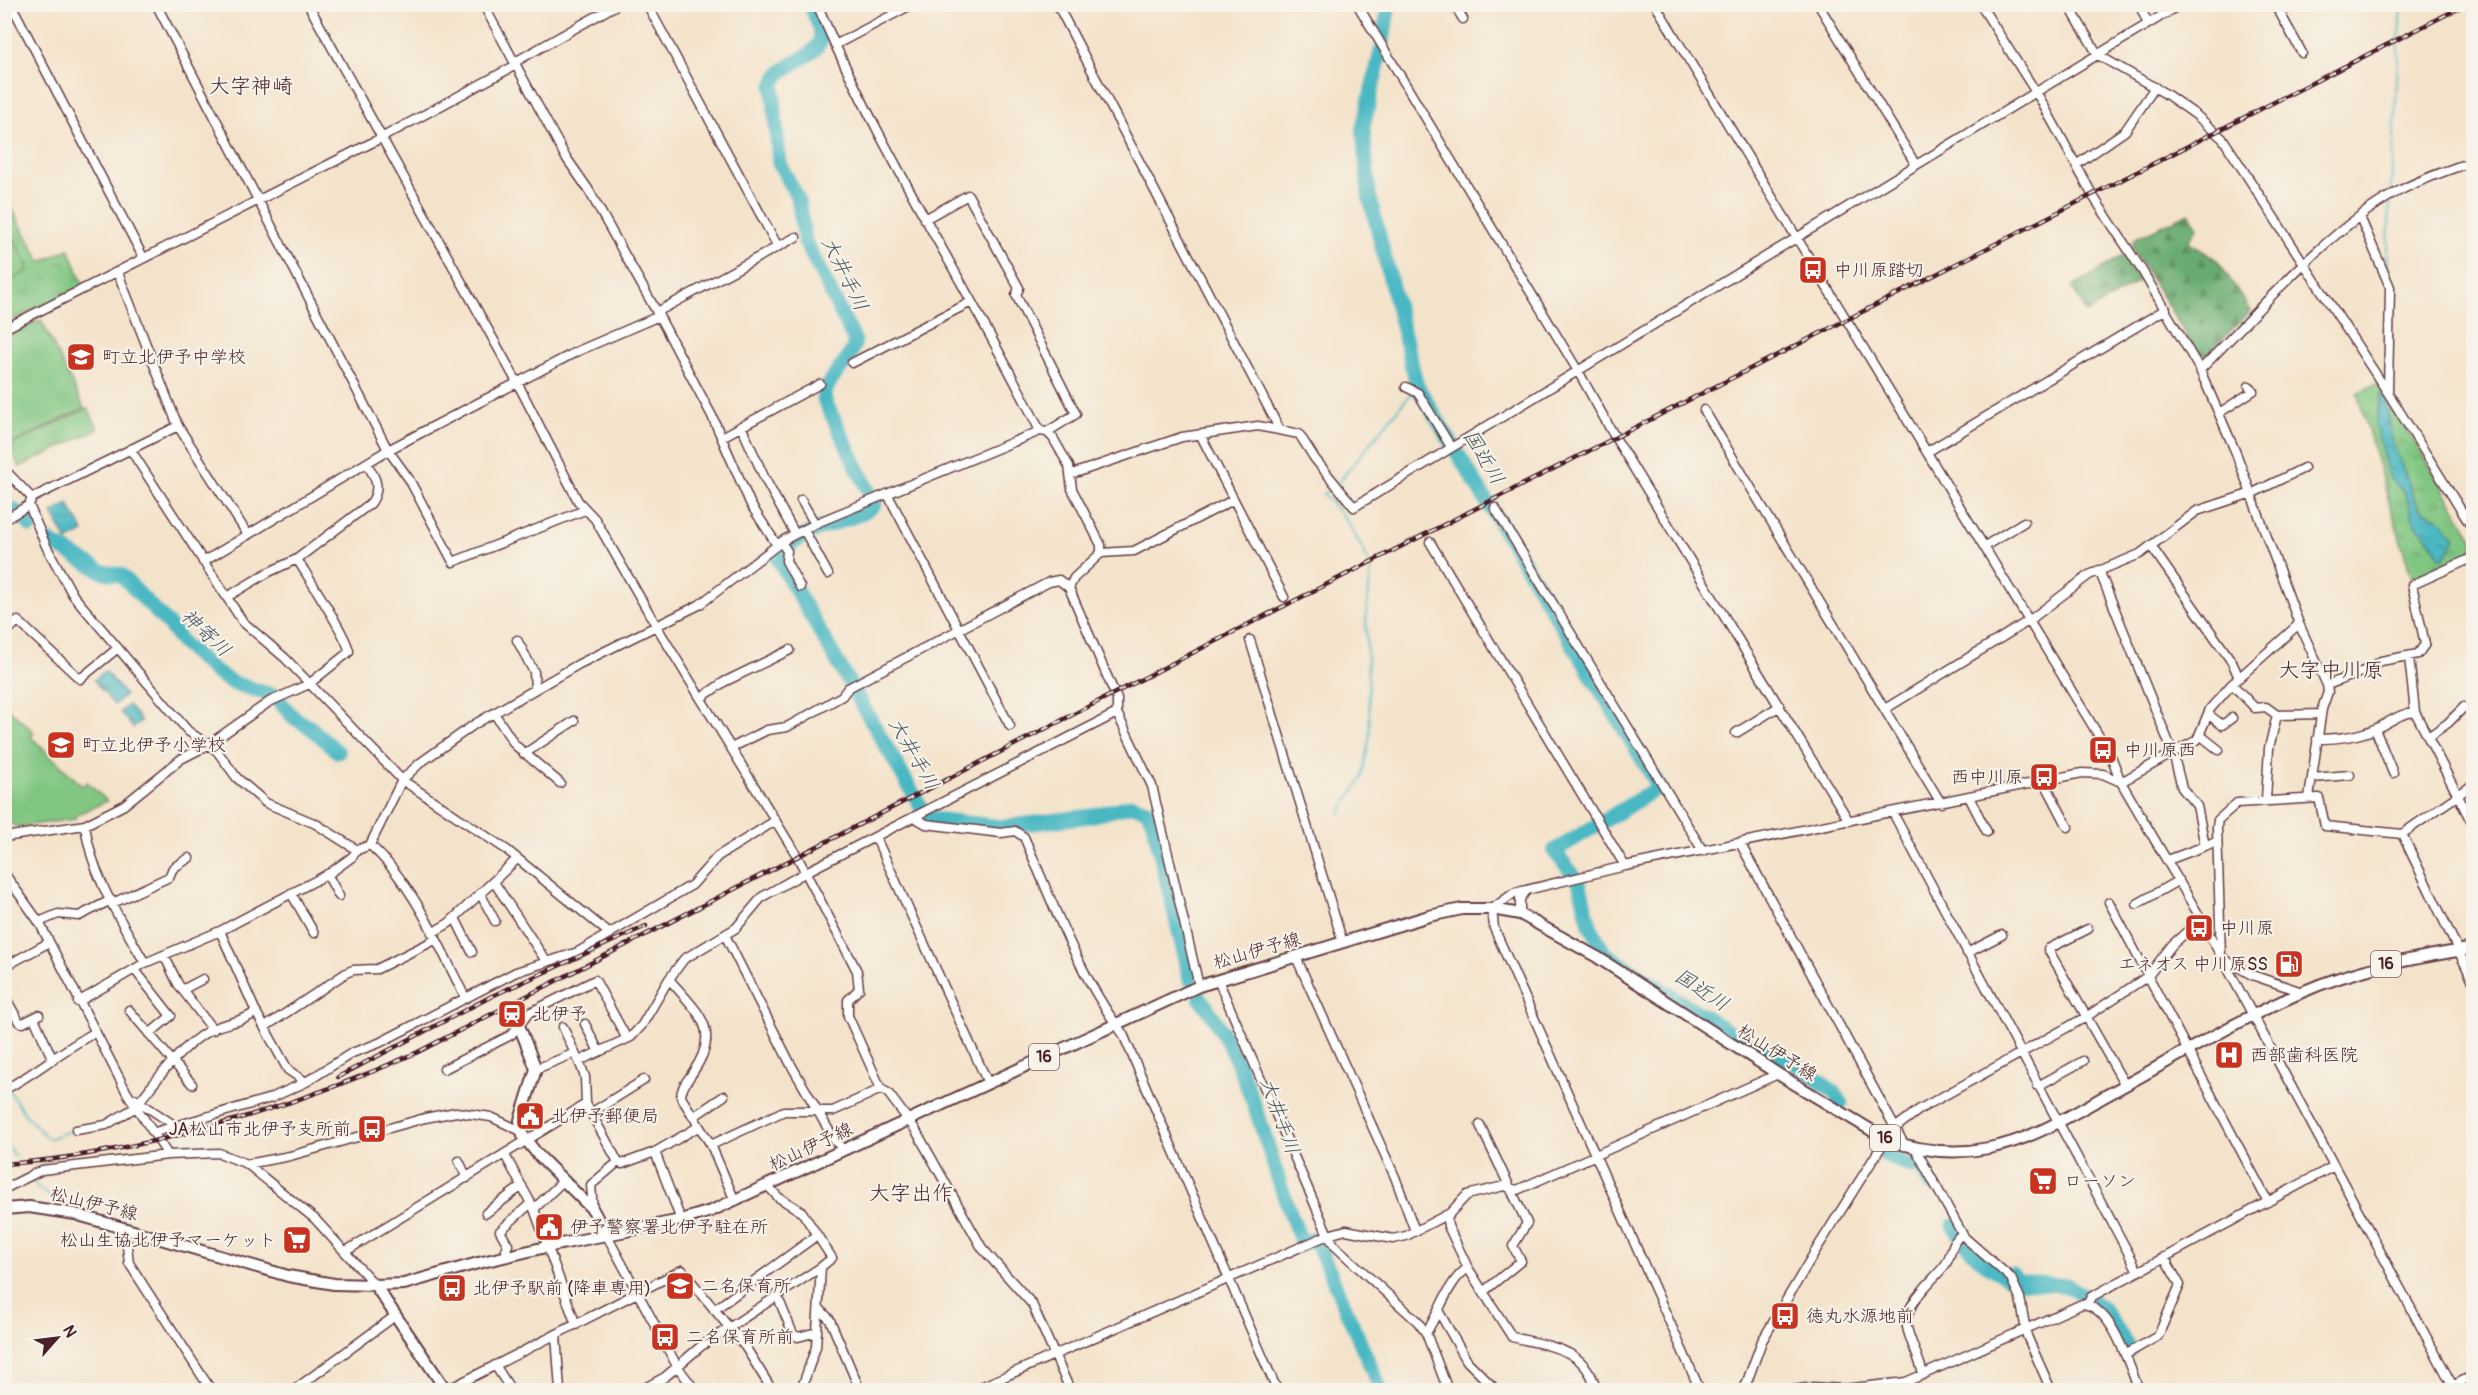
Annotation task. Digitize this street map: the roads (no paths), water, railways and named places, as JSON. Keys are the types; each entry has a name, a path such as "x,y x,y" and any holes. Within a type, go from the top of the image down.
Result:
{"main road":[{"name":"松山伊予線","path":"4,1209 44,1208 125,1228 288,1276 334,1284 375,1286 404,1284 546,1247 681,1220 735,1201 1199,986 1429,916 1462,909 1492,909 1520,914 1597,957 1778,1074 1886,1139 1910,1147 1956,1152 1991,1148 2019,1140 2302,992 2363,970 2474,948"},
{"path":"520,1028 536,1069 520,1120 524,1136 593,1210 606,1234"},
{"path":"375,1286 446,1390"}],"street":[{"path":"11,4 143,257"},
{"path":"156,4 388,450 409,479 453,562 585,510"},
{"path":"308,4 383,137 585,510 595,519 657,627 806,872 856,971 859,989 846,1007 881,1089 888,1093 908,1120 982,1248 1032,1304 1070,1390"},
{"path":"483,4 658,314 722,437 751,504 782,545 786,561 800,587"},
{"path":"4,329 383,137 618,4"},
{"path":"647,4 777,245"},
{"path":"817,4 925,219 1044,431 1071,474 1072,489 1099,537 1101,553"},
{"path":"836,45 913,4"},
{"path":"1057,4 1280,430"},
{"path":"1357,4 1578,371 1616,439 1849,821"},
{"path":"1454,4 1463,19"},
{"path":"1655,4 2111,756 2121,782 2222,957 2453,1388 2474,1375"},
{"path":"1818,4 1916,165"},
{"path":"1980,4 2076,165 2166,309 2200,370 2219,413 2299,624 2327,685 2328,692 2321,714 2309,798"},
{"path":"2068,4 2098,55 2155,87 2196,115 2223,139 2388,392 2474,531"},
{"path":"2139,4 2148,24"},
{"path":"1071,474 1182,437 1244,427 1280,430 1299,434 1315,459 1354,507 2181,4"},
{"path":"2275,4 2302,53"},
{"path":"2076,165 2125,131 2155,87"},
{"path":"2474,91 2474,138"},
{"path":"2200,370 2305,265 2360,217 2398,192 2474,161"},
{"path":"78,1002 145,963 220,931 327,874 352,857 357,850 370,845 402,780 429,756 494,713 579,664 657,627 710,598 795,534 805,532 815,524 1044,431 1076,414 1016,295 1019,288 968,195 925,219"},
{"path":"2360,217 2387,280 2388,392"},
{"path":"203,562 388,450 578,351 658,314 777,245 796,237"},
{"path":"118,273 178,426 248,535"},
{"path":"852,363 971,302"},
{"path":"1928,452 2166,309"},
{"path":"722,437 820,384"},
{"path":"2219,413 2253,391 2249,386"},
{"path":"1406,387 1419,393 1451,447"},
{"path":"1704,410 1941,803"},
{"path":"4,520 31,502 178,426"},
{"path":"741,426 765,479 795,534"},
{"path":"1200,434 1284,597"},
{"path":"130,449 243,622 285,658 402,780 517,859 610,934"},
{"path":"227,597 267,573 297,559 371,503 375,496 377,480 367,464"},
{"path":"1885,709 2030,620 2099,570 2140,554 2205,506 2250,494 2304,468"},
{"path":"4,469 31,502 64,582 89,617 188,731 224,759 244,785 266,803 316,824 357,850"},
{"path":"888,495 1010,726"},
{"path":"801,500 815,524"},
{"path":"1069,588 1074,578 1101,553 1134,551 1233,500"},
{"path":"1495,508 1703,850"},
{"path":"1985,546 2024,522"},
{"path":"805,532 828,574"},
{"path":"1430,542 1625,866"},
{"path":"2151,546 2232,662 2236,681 2255,708 2266,707 2277,715 2321,714"},
{"path":"2327,685 2369,669 2381,661 2409,657 2421,652 2425,644 2412,585 2474,556"},
{"path":"4,837 85,825 124,806 181,759 208,745 277,699 309,684 349,652 350,645 297,559"},
{"path":"2099,570 2173,753 2182,788 2197,806 2205,846"},
{"path":"731,748 767,730 787,727 839,698 848,688 1055,580 1064,583 1069,588 1117,699 1117,712 1152,786 1199,986"},
{"path":"4,634 18,621 80,679 118,648"},
{"path":"1700,1390 1494,928 1492,909 1507,897 1625,866 2044,781 2092,772 2121,782 2192,744 2200,735 2208,714 2236,681 2299,624"},
{"path":"517,640 534,672 535,689"},
{"path":"1250,640 1343,943"},
{"path":"701,698 724,682 790,650"},
{"path":"2409,657 2415,712 2474,827"},
{"path":"1736,733 1780,706"},
{"path":"2428,737 2448,723 2464,707"},
{"path":"536,1069 599,1052 627,1039 642,1025 669,979 684,959 736,928 762,897 806,872 1117,712"},
{"path":"2317,739 2343,739 2376,729 2406,713 2415,712"},
{"path":"494,713 524,754 560,783"},
{"path":"2208,714 2223,725 2232,718"},
{"path":"2266,800 2269,748 2277,715"},
{"path":"524,754 574,721"},
{"path":"2376,729 2393,773"},
{"path":"2200,735 2219,750"},
{"path":"2312,778 2350,776"},
{"path":"2044,781 2068,827"},
{"path":"2222,957 2220,877 2216,841 2218,820 2237,803 2319,798 2325,826 2402,834 2474,784"},
{"path":"1969,797 1987,832"},
{"path":"1893,813 2138,1271"},
{"path":"921,814 926,824 1020,833 1085,971 1123,1034 1277,1390"},
{"path":"155,1132 249,1106 306,1082 352,1053 379,1042 516,972 578,952 692,885 713,860 775,821"},
{"path":"85,825 92,860 145,963"},
{"path":"2402,834 2456,951 2474,983"},
{"path":"876,838 988,1083"},
{"path":"2168,860 2216,841"},
{"path":"1740,843 1895,1128 1910,1147 1960,1235 2011,1278 2020,1298 2025,1328 2051,1390"},
{"path":"370,845 405,888 465,997"},
{"path":"39,922 58,914 79,916 112,902 169,877 173,868 189,858"},
{"path":"265,1027 352,970 376,969 434,937 517,859"},
{"path":"4,873 39,922 94,1034 127,1093 137,1104 168,1155"},
{"path":"327,874 339,896"},
{"path":"2137,904 2179,880"},
{"path":"494,882 546,961"},
{"path":"1520,914 1520,898 1526,891"},
{"path":"291,894 314,933"},
{"path":"481,895 495,921"},
{"path":"2109,902 2268,1202"},
{"path":"455,918 472,952"},
{"path":"1744,1390 1762,1341 1886,1139 1895,1128 1920,1109 2086,1017 2148,976 2172,945 2201,919"},
{"path":"2088,929 2048,950 2125,1085"},
{"path":"220,931 256,1012 288,1070 306,1082"},
{"path":"725,935 790,1063 835,1141 844,1150"},
{"path":"1967,953 2002,935"},
{"path":"4,967 48,943"},
{"path":"164,955 182,990 213,1030"},
{"path":"1296,957 1395,1177 1415,1231"},
{"path":"2222,957 2252,975 2302,992"},
{"path":"135,970 171,1016 149,1034"},
{"path":"182,990 203,979"},
{"path":"669,979 702,1018 707,1030 704,1056 681,1092 681,1097 711,1145 735,1201"},
{"path":"444,1069 511,1035 520,1028 530,1013 595,980 627,1039"},
{"path":"1218,980 1328,1235 1335,1246 1418,1322 1426,1333 1446,1390"},
{"path":"4,995 19,1022 36,1016 53,1060"},
{"path":"129,1010 192,1084"},
{"path":"76,1130 106,1125 137,1104 172,1062 213,1030 240,1022 256,1012"},
{"path":"585,1024 599,1052"},
{"path":"563,1027 585,1077 586,1104 618,1162 622,1164 655,1152 699,1127"},
{"path":"7,1089 53,1060 71,1045 94,1034"},
{"path":"2038,1086 2083,1061"},
{"path":"974,1390 1328,1235 1346,1230 1359,1230 1393,1239 1415,1231 1450,1213 1467,1195 1492,1188 1508,1187 1517,1190 1778,1074"},
{"path":"591,1113 644,1080"},
{"path":"629,1089 635,1099"},
{"path":"711,1145 784,1111 817,1109 833,1111 881,1089"},
{"path":"693,1117 724,1096"},
{"path":"137,1104 177,1127"},
{"path":"346,1251 505,1155 524,1136 586,1104"},
{"path":"247,1164 290,1156 424,1118 456,1112 491,1117 524,1136"},
{"path":"1480,1125 1527,1223 1513,1246 1521,1261 1483,1292"},
{"path":"655,1152 681,1220"},
{"path":"4,1189 42,1170 168,1155 219,1153 247,1164 308,1212 346,1251 375,1286"},
{"path":"505,1155 533,1206 576,1325"},
{"path":"459,1161 468,1178"},
{"path":"593,1210 591,1185 618,1162"},
{"path":"1794,1390 1807,1387 1844,1390 1906,1382 1923,1375 2025,1328 2087,1305 2091,1297 2334,1166"},
{"path":"509,1256 506,1250 508,1245 500,1231 564,1180"},
{"path":"486,1213 522,1186"},
{"path":"641,1390 665,1377 677,1366 832,1258 802,1212 778,1197 768,1186"},
{"path":"1450,1213 1447,1220 1448,1226 1468,1268 1512,1337 1570,1352 1591,1374 1596,1390"},
{"path":"125,1228 129,1263 211,1390"},
{"path":"606,1234 677,1366 694,1390"},
{"path":"1923,1375 1918,1352 1907,1325 1908,1317 1919,1296 1948,1261 1953,1242 1960,1235"},
{"path":"714,1310 816,1236"},
{"path":"2125,1355 2155,1340 2180,1285 2164,1257"},
{"path":"801,1390 816,1347 821,1267"},
{"path":"1426,1333 1440,1312 1453,1281 1468,1268"},
{"path":"446,1390 682,1270 746,1348 772,1390"},
{"path":"777,1295 793,1334 798,1337 817,1332"},
{"path":"2087,1305 2104,1317 2123,1346 2139,1390"},
{"path":"820,1309 830,1320 860,1390"},
{"path":"1440,1312 1467,1361 1496,1390"},
{"path":"294,1390 395,1316"},
{"path":"555,1335 560,1390"},
{"path":"495,1365 511,1390"}],"water":[{"path":"2382,392 2386,400 2392,441 2417,504 2421,510 2440,520 2455,536 2444,558 2440,558 2436,548 2414,522 2405,492 2392,481 2387,471 2375,424"},
{"path":"68,504 84,532 67,541 52,513"},
{"path":"105,671 125,695 114,705 94,680"},
{"path":"128,705 141,721 133,728 120,712"}],"waterway":[{"name":"大井手川","path":"810,4 820,28 821,40 810,53 782,72 773,86 779,163 798,198 805,241 855,341 849,357 829,383 824,399 872,498"},
{"name":"国近川","path":"1383,41 1389,4"},
{"path":"2391,190 2401,4"},
{"name":"国近川","path":"1381,51 1363,127 1369,195 1417,386 1659,787 1602,822"},
{"path":"2387,270 2390,201"},
{"path":"1338,483 1412,392"},
{"path":"1334,486 1323,494 1345,518 1365,553 1371,571 1366,618 1370,734 1362,778 1340,813"},
{"name":"神寄川","path":"4,504 20,514 31,526"},
{"name":"大井手川","path":"875,504 853,517 800,538 778,559 927,817 1003,827 1090,816 1133,805 1147,810 1153,822 1190,979"},
{"name":"神寄川","path":"49,541 103,572 121,575 168,624 183,644 218,674 233,683 275,696 293,717 311,728 338,752"},
{"name":"国近川","path":"1572,873 1554,851 1597,825"},
{"name":"国近川","path":"1579,882 1590,925 1604,953 1751,1046 1793,1062 1834,1092 1841,1102"},
{"name":"大井手川","path":"1200,998 1234,1055 1247,1085 1302,1243 1315,1239"},
{"path":"9,1090 24,1113 48,1139 70,1131"},
{"path":"4,1141 16,1157"},
{"name":"国近川","path":"1884,1154 1910,1166 1921,1166 1930,1184"},
{"path":"31,1179 49,1196 73,1200"},
{"name":"国近川","path":"1954,1225 1976,1255 2007,1277"},
{"name":"大井手川","path":"1317,1243 1381,1390"},
{"name":"国近川","path":"2012,1274 2017,1281 2069,1286 2088,1298"},
{"name":"国近川","path":"2090,1299 2103,1309 2130,1349"}],"railway":[{"path":"4,1164 55,1159 108,1150 216,1125 321,1091 418,1052 1239,629 2467,4"},
{"path":"338,1077 492,996 646,926"}],"place":[{"name":"中川原踏切","path":"1813,270"},
{"name":"町立北伊予中学校","path":"81,357"},
{"name":"町立北伊予小学校","path":"61,745"},
{"name":"中川原西","path":"2103,750"},
{"name":"西中川原","path":"2044,777"},
{"name":"中川原","path":"2199,928"},
{"name":"エネオス 中川原SS","path":"2289,964"},
{"name":"北伊予","path":"512,1014"},
{"name":"西部歯科医院","path":"2229,1055"},
{"name":"北伊予郵便局","path":"530,1116"},
{"name":"JA松山市北伊予支所前","path":"372,1129"},
{"name":"ローソン","path":"2043,1181"},
{"name":"伊予警察署北伊予駐在所","path":"549,1227"},
{"name":"松山生協北伊予マーケット","path":"297,1240"},
{"name":"二名保育所","path":"680,1286"},
{"name":"北伊予駅前 (降車専用)","path":"452,1288"},
{"name":"徳丸水源地前","path":"1785,1316"},
{"name":"二名保育所前","path":"665,1337"}],"district":[{"name":"大字神崎","path":"251,86"},
{"name":"大字中川原","path":"2331,670"},
{"name":"大字出作","path":"911,1193"}]}
